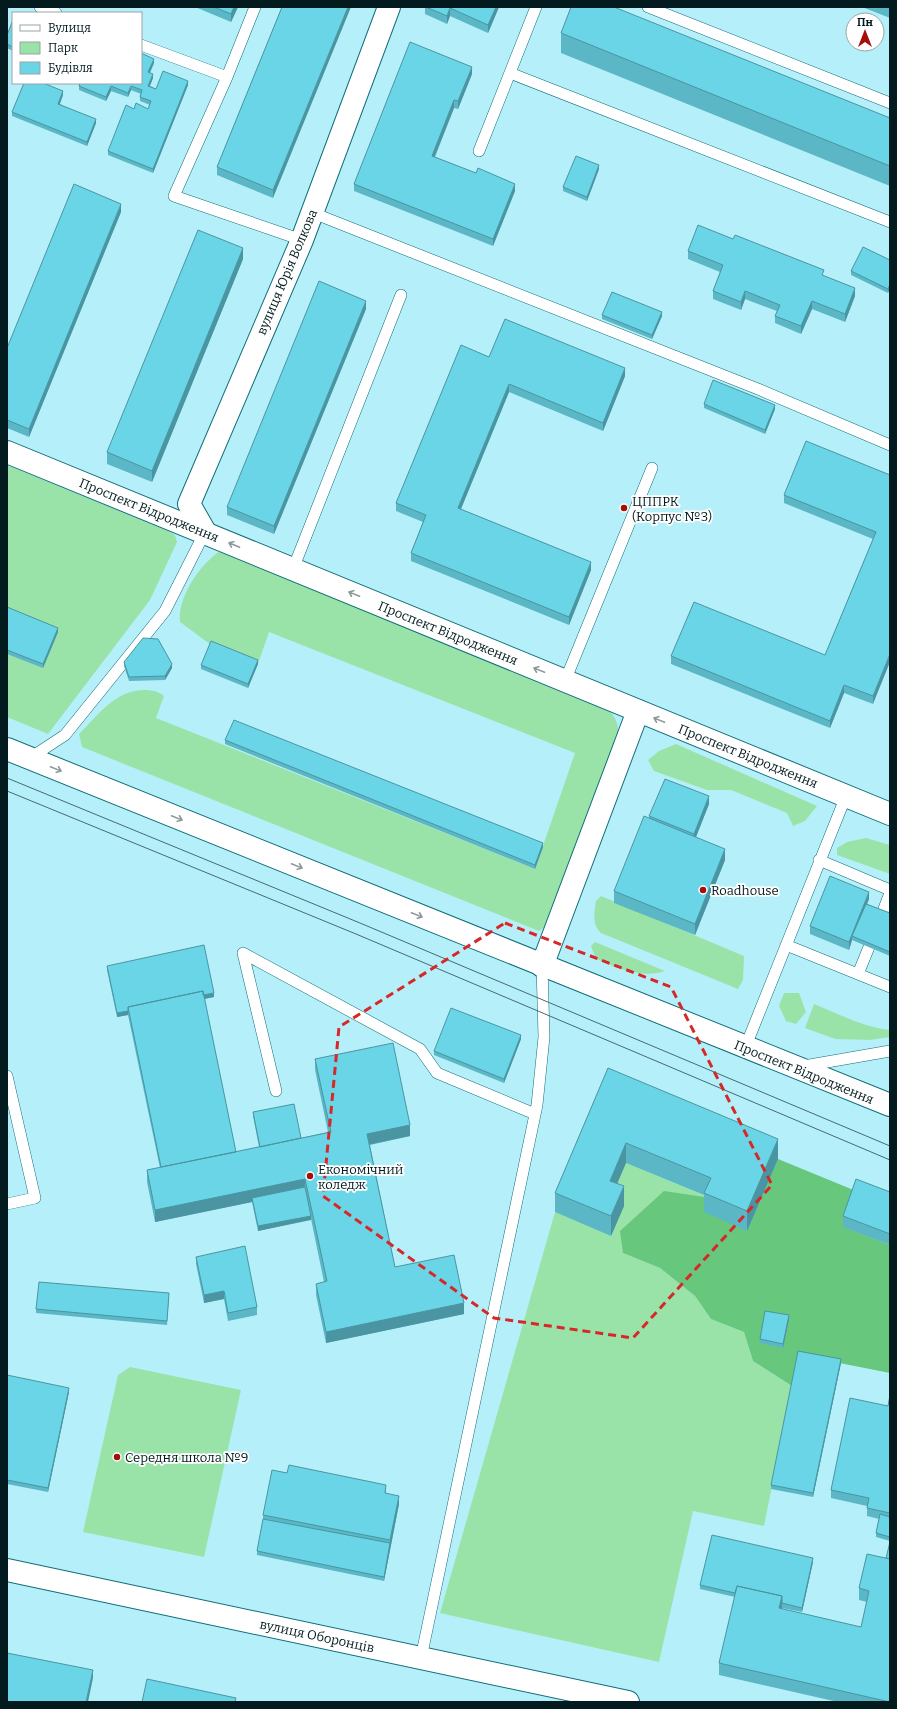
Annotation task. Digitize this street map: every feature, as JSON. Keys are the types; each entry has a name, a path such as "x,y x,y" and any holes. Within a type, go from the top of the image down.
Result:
{"main road":[{"name":"вулиця Юрія Волкова","path":"205,532 189,504 313,213 389,7"},
{"name":"Проспект Відродження","path":"7,452 890,814"},
{"path":"542,966 638,711"},
{"name":"Проспект Відродження","path":"7,749 890,1106"},
{"name":"вулиця Оборонців","path":"7,1570 628,1702"}],"lane":[{"path":"40,7 53,12"},
{"path":"255,7 227,77 174,196 302,240"},
{"path":"479,151 536,7"},
{"path":"648,7 890,103"},
{"path":"142,45 227,77"},
{"path":"510,73 890,222"},
{"path":"313,213 758,389 890,445"},
{"path":"292,569 401,295"},
{"path":"565,681 652,468"},
{"path":"30,758 65,735 165,610 205,532"},
{"path":"745,1048 819,860 846,796"},
{"path":"819,860 890,891 882,914"},
{"path":"786,945 890,987"},
{"path":"858,974 869,947"},
{"path":"276,1091 243,953 420,1049 437,1073 535,1114"},
{"path":"421,1658 535,1114 544,1037 542,966"},
{"path":"795,1068 890,1051"},
{"path":"7,1076 35,1198 7,1204"}],"highlighted area":[{"path":"505,923 671,987 772,1185 633,1338 494,1318 323,1196 339,1027"}],"green space":[{"path":"7,465 168,531 175,535 177,542 150,600 48,734 7,717"},
{"path":"220,551 231,551 601,702 609,710 617,722 618,738 552,916 545,927 539,931 82,747 79,734 101,711 117,698 126,693 136,691 147,690 160,693 164,696 156,718 535,869 575,753 269,632 258,664 211,645 180,622 180,613 182,603 191,582 205,564"},
{"path":"676,744 817,806 805,821 793,826 787,813 731,790 707,790 654,771 648,760 659,751"},
{"path":"866,838 890,845 890,874 837,855 837,848 847,842"},
{"path":"601,896 744,956 743,980 738,989 601,933 596,926 594,914 596,901"},
{"path":"595,942 665,971 648,974 639,973 621,969 596,959 591,946"},
{"path":"784,993 799,993 806,1012 796,1024 786,1021 779,1006"},
{"path":"814,1004 861,1023 890,1030 890,1037 870,1040 835,1039 805,1028"},
{"path":"778,1159 856,1191 844,1227 890,1245 890,1373 799,1355 792,1386 753,1361 744,1332 711,1319 695,1296 660,1268 623,1253 620,1231 664,1191 711,1198 747,1230"},
{"path":"626,1163 711,1198 623,1253 660,1268 695,1296 711,1319 744,1332 753,1361 792,1386 764,1526 693,1511 659,1662 440,1613 555,1212 611,1235 610,1200"},
{"path":"130,1367 241,1390 204,1557 83,1532 118,1375"}],"building":[{"path":"214,7 234,7 231,14"},
{"path":"282,7 348,7 273,190 217,167"},
{"path":"426,7 496,7 488,25 450,8 447,16"},
{"path":"571,7 614,7 890,118 890,166 561,33"},
{"path":"12,22 12,46 7,44 7,35"},
{"path":"410,42 472,67 458,101 454,100 432,156 476,173 478,168 515,184 493,239 354,184"},
{"path":"142,53 154,59 148,72 153,74 148,86 156,89 163,71 188,81 153,169 108,151 126,105 134,109 136,103 148,109 151,101 140,97 142,90 131,86 128,93 111,86 106,97 79,86 80,84 142,84"},
{"path":"24,84 46,84 63,91 58,104 96,119 87,142 12,112"},
{"path":"576,156 599,165 587,197 563,187"},
{"path":"74,184 121,204 29,429 7,420 7,348"},
{"path":"698,225 733,239 735,235 824,270 822,275 855,288 845,314 812,301 801,326 775,316 780,305 745,291 741,302 713,291 723,265 688,251"},
{"path":"198,230 243,248 152,471 107,452"},
{"path":"863,247 890,260 890,284 888,289 851,271"},
{"path":"319,281 366,301 274,526 227,507"},
{"path":"612,292 662,312 652,335 602,315"},
{"path":"505,319 625,368 603,423 509,384 458,508 591,562 569,617 411,553 426,515 396,503 461,345 489,357"},
{"path":"713,380 775,405 765,430 704,404"},
{"path":"806,441 890,475 890,654 873,696 844,685 830,721 671,656 694,602 825,655 876,532 784,495"},
{"path":"7,607 58,628 43,664 7,650"},
{"path":"143,638 158,639 172,664 165,676 129,677 124,662"},
{"path":"211,641 258,660 248,684 201,665"},
{"path":"234,720 543,843 535,865 225,740"},
{"path":"665,779 709,796 694,834 649,816"},
{"path":"644,816 725,849 695,924 614,891"},
{"path":"830,876 869,892 849,942 810,926"},
{"path":"866,904 890,913 890,952 852,936"},
{"path":"204,945 214,993 203,995 203,991 128,1007 128,1011 117,1013 107,966"},
{"path":"203,991 236,1152 161,1167 128,1007"},
{"path":"451,1008 521,1035 504,1079 434,1051"},
{"path":"393,1043 410,1125 367,1134 395,1267 454,1255 464,1303 326,1332 316,1284 327,1281 305,1179 155,1210 147,1170 331,1132 315,1059"},
{"path":"608,1068 778,1139 747,1211 704,1193 711,1178 626,1143 610,1181 624,1186 611,1216 555,1193"},
{"path":"294,1104 301,1138 260,1147 253,1112"},
{"path":"856,1179 890,1192 890,1234 843,1216"},
{"path":"305,1187 311,1216 258,1226 252,1198"},
{"path":"245,1246 257,1307 228,1313 224,1291 204,1295 196,1257"},
{"path":"39,1282 169,1293 167,1321 36,1309"},
{"path":"765,1311 789,1315 783,1344 760,1339"},
{"path":"798,1351 841,1359 813,1493 771,1485"},
{"path":"7,1375 69,1388 48,1488 7,1480"},
{"path":"890,1395 890,1513 867,1508 869,1498 831,1490 850,1398 888,1406"},
{"path":"289,1465 386,1485 385,1493 399,1496 390,1540 263,1515 272,1470 287,1473"},
{"path":"880,1514 890,1517 890,1537 876,1533"},
{"path":"263,1519 390,1543 384,1577 257,1551"},
{"path":"712,1535 813,1558 802,1608 782,1603 782,1596 737,1586 735,1593 700,1585"},
{"path":"890,1542 890,1559 886,1558"},
{"path":"867,1554 890,1559 890,1702 719,1663 737,1586 782,1596 779,1608 861,1627 869,1591 859,1588"},
{"path":"7,1653 93,1670 86,1702 7,1702"},
{"path":"147,1679 236,1698 235,1702 142,1702"}],"tram line":[{"path":"7,778 360,923 890,1146"},
{"path":"7,791 356,934 890,1160"}],"place":[{"name":"ЦППРК (Корпус №3)","path":"624,508"},
{"name":"Roadhouse","path":"703,890"},
{"name":"Економічний коледж","path":"310,1176"},
{"name":"Середня школа №9","path":"117,1457"}]}
